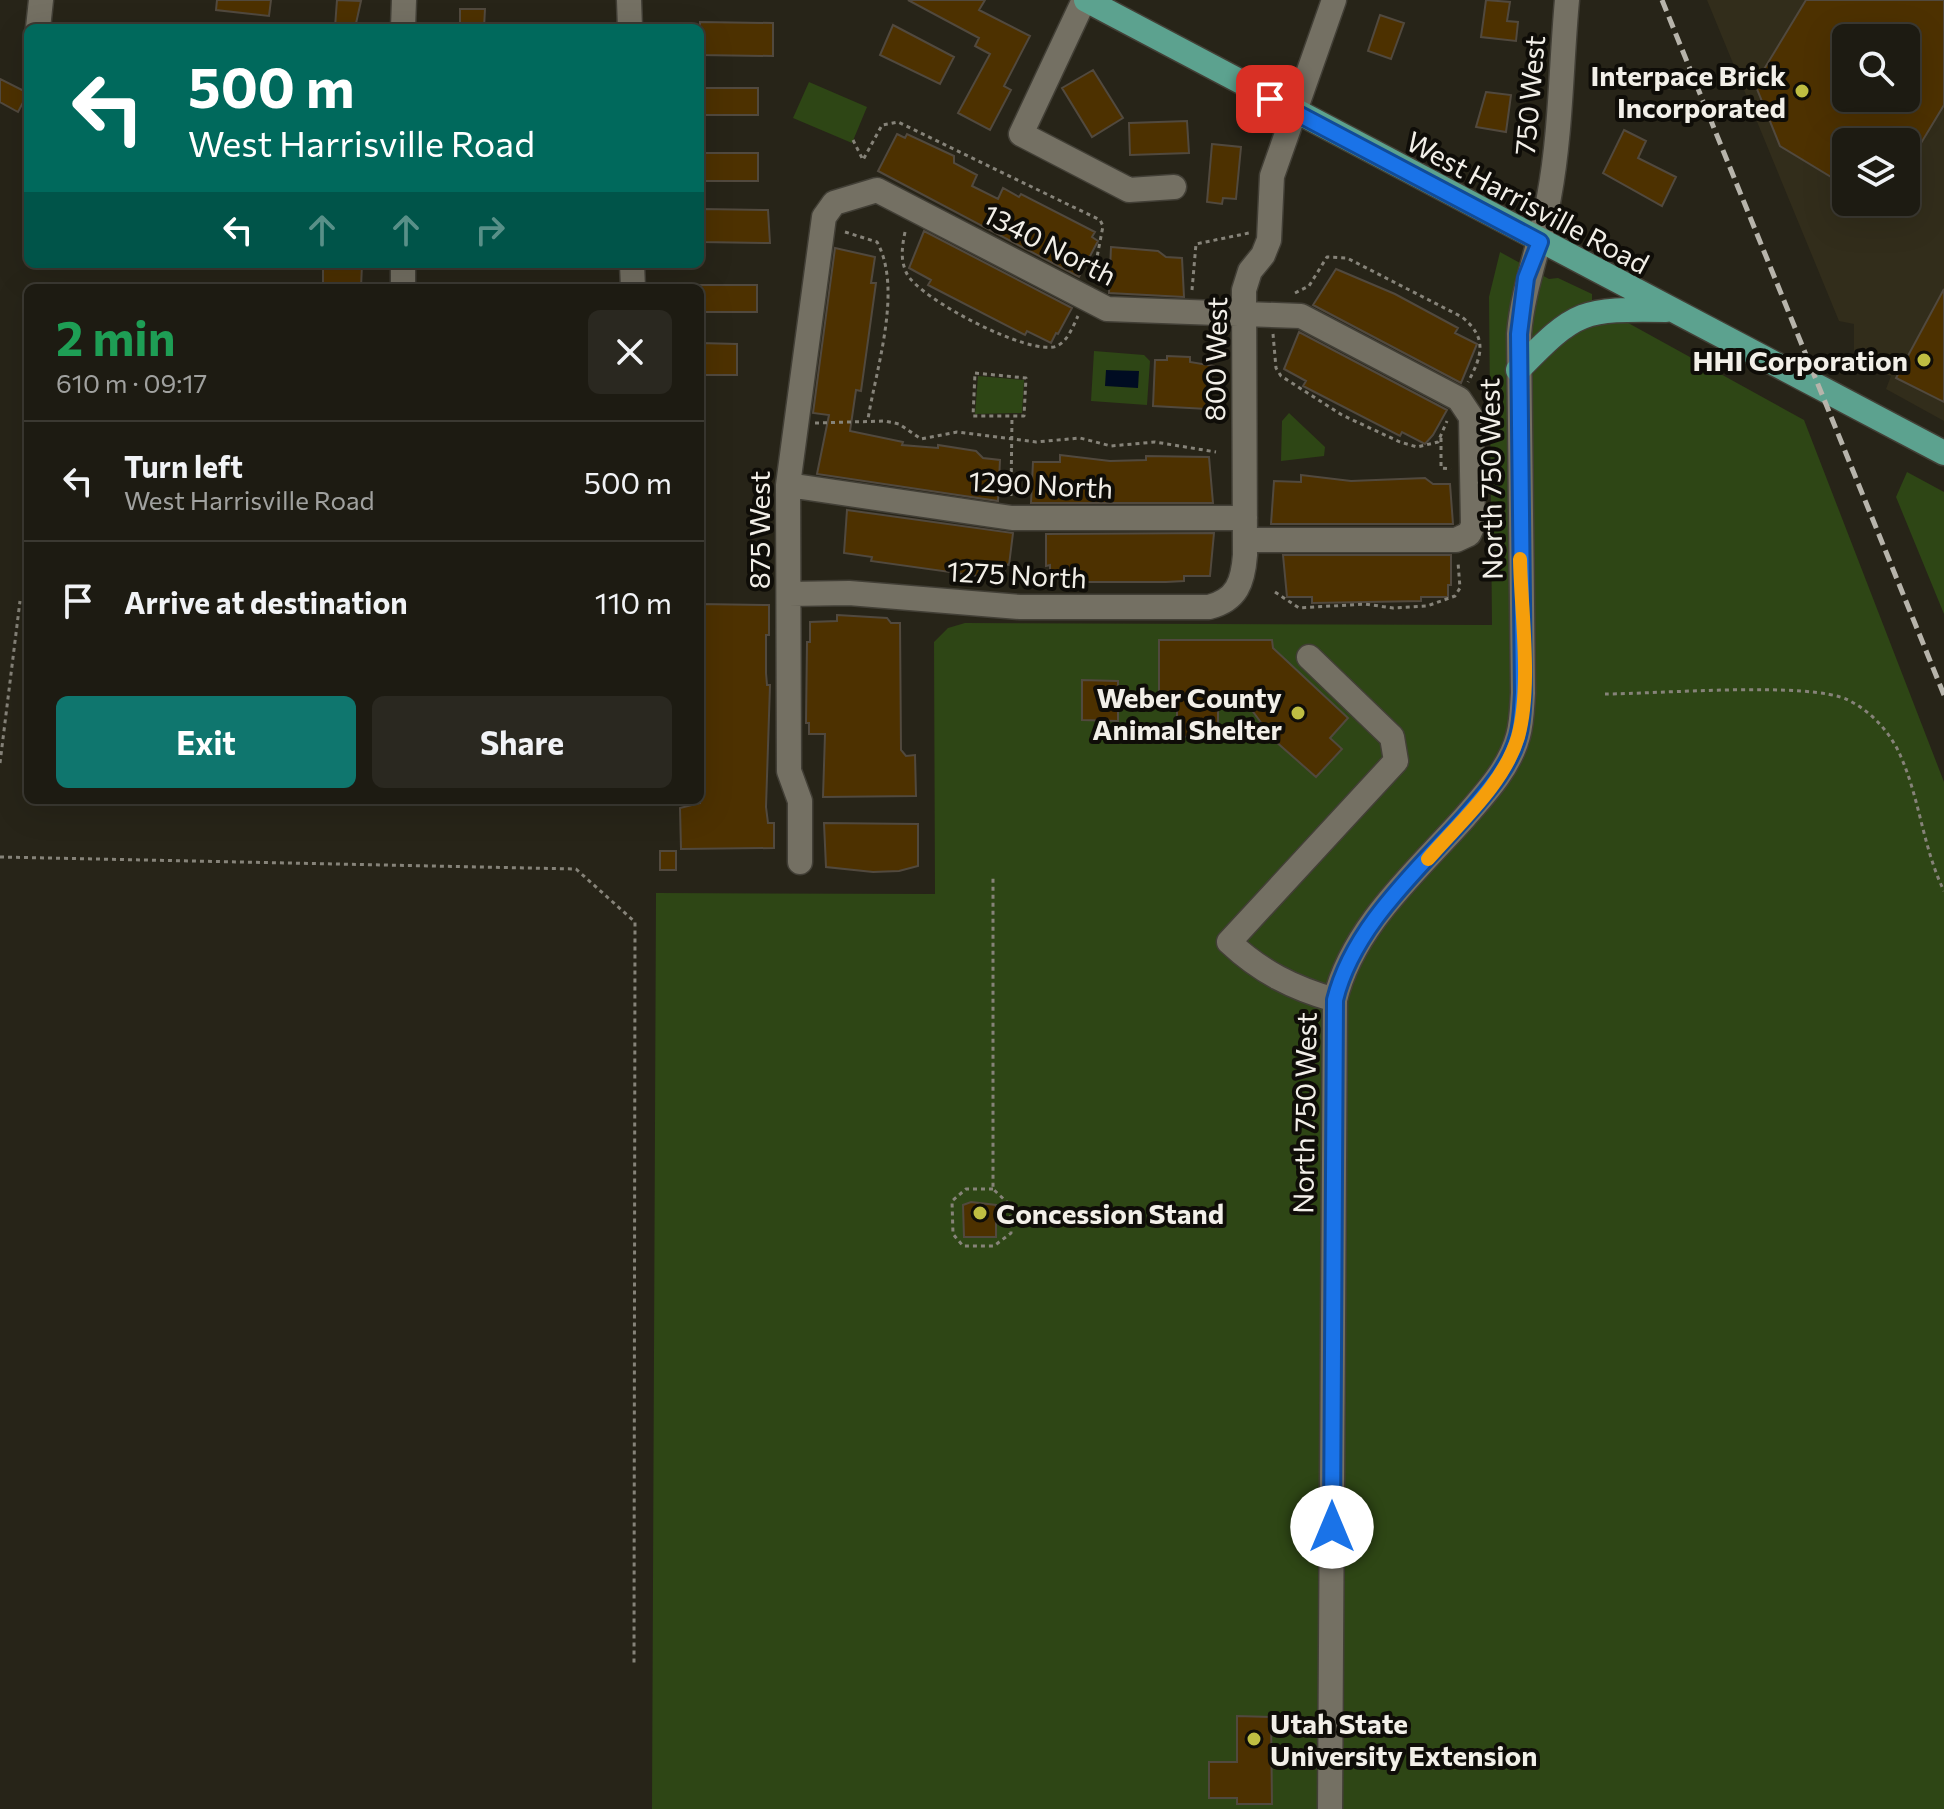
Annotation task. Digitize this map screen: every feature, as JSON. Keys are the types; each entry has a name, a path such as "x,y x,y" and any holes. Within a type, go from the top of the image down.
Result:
{"main road":[{"name":"West Harrisville Road","path":"1085,0 1944,453"},
{"path":"1518,370 1563,324 1583,316 1612,310 1669,310"}],"street":[{"path":"38,24 41,0"},
{"path":"403,24 404,0"},
{"path":"629,0 630,24"},
{"path":"1085,0 1021,134 1129,190 1174,187"},
{"name":"800 West","path":"1238,591 1244,573 1245,529 1244,290 1250,271 1263,255 1269,240 1272,176 1334,0"},
{"name":"750 West","path":"1540,242 1550,192 1567,0"},
{"name":"1340 North","path":"834,203 877,190 1107,309 1301,316 1459,399 1471,417 1473,525 1462,544"},
{"name":"875 West","path":"800,862 800,801 789,771 788,485 824,217 834,203"},
{"name":"North 750 West","path":"1330,1809 1335,1000 1342,973 1357,944 1484,795 1507,762 1518,736 1523,693 1518,370 1521,302 1540,242"},
{"name":"1290 North","path":"788,485 1012,518 1456,540 1462,544"},
{"name":"1275 North","path":"789,594 849,593 1020,607 1209,607 1225,603 1238,591"},
{"path":"1309,657 1392,737 1396,761 1229,942 1254,965 1295,989 1335,1000"}],"path":[{"path":"853,140 863,160 882,125 898,122 1100,220 1103,226 1092,285"},
{"path":"833,229 877,242 885,264 885,316 868,419"},
{"path":"1191,301 1196,244 1257,231"},
{"path":"905,232 902,262 919,290 1014,340 1043,348 1056,347 1072,330 1083,306"},
{"path":"975,373 1026,378 1024,416 1012,416 973,416 975,373"},
{"path":"1010,502 1014,440 1012,416"},
{"path":"803,421 828,424 868,419 899,424 921,439 957,432 1014,440 1080,438 1111,446 1155,442 1216,452"},
{"path":"1441,438 1441,468 1457,469"},
{"path":"1275,592 1299,608 1365,604 1408,608 1427,606 1455,596 1461,579 1462,544"},
{"path":"1451,579 1461,579"},
{"path":"0,763 20,601"},
{"path":"1605,694 1806,691 1847,699 1877,719 1901,756 1934,871 1944,891"},
{"path":"0,857 576,869 635,922 634,1663"},
{"path":"993,875 993,1189 1010,1205 1011,1233 994,1246 963,1246 953,1234 952,1201 966,1189 993,1189"}],"shaded area":[{"name":"Interpace Brick Incorporated","path":"1707,0 1944,0 1944,421 1886,389 1891,376 1854,364 1854,324 1839,321"}],"green space":[{"path":"809,82 867,107 852,143 793,118"},
{"path":"1500,252 1549,279 1558,278 1592,294 1592,303 1804,420 1944,782 1944,1809 652,1809 656,893 935,894 934,642 948,628 965,623 1492,625 1489,297"},
{"path":"1094,351 1144,355 1150,361 1147,405 1091,401"},
{"path":"978,376 1024,380 1022,413 975,414"},
{"path":"1289,413 1325,447 1324,456 1281,461 1282,421"},
{"path":"1907,472 1944,492 1944,614 1896,497"}],"water":[{"path":"1106,370 1139,371 1138,388 1105,386"}],"building":[{"path":"217,0 271,0 269,16 216,10"},
{"path":"337,0 361,1 356,24 335,24"},
{"path":"908,0 985,0 979,10 1030,36 1004,86 1011,90 990,130 958,113 990,54 975,46 979,38"},
{"path":"1486,0 1510,2 1507,21 1518,22 1516,41 1481,37"},
{"name":"Interpace Brick Incorporated","path":"1806,0 1944,0 1944,105 1920,145 1920,128 1832,128 1832,178 1780,146 1755,84"},
{"path":"460,9 485,9 484,24 460,24"},
{"path":"1380,15 1404,23 1391,59 1368,51"},
{"path":"773,23 773,56 704,55 704,24 700,24"},
{"path":"893,25 954,57 940,84 880,55"},
{"path":"1093,70 1123,118 1092,137 1062,88"},
{"path":"0,79 24,91 24,101 18,112 0,102"},
{"path":"704,88 758,88 758,115 704,115"},
{"path":"1486,92 1511,95 1506,132 1476,127"},
{"path":"1187,121 1189,153 1130,155 1129,123"},
{"path":"1624,130 1646,141 1638,158 1676,177 1662,206 1603,173"},
{"path":"897,134 905,138 907,134 954,156 954,163 977,175 972,186 998,199 1003,188 1019,197 1021,194 1095,232 1092,237 1098,241 1079,277 878,171"},
{"path":"1212,144 1241,147 1236,199 1223,198 1222,204 1207,202"},
{"path":"704,153 758,153 758,181 704,181"},
{"path":"704,209 768,210 770,243 704,242"},
{"path":"924,231 1072,308 1051,343 1027,331 1025,335 928,285 931,280 909,268"},
{"path":"1111,247 1158,251 1166,257 1182,258 1184,297 1109,293"},
{"path":"835,248 875,257 871,283 876,283 861,391 856,390 850,431 903,442 902,445 938,448 938,445 976,451 983,458 1000,460 998,501 817,474 829,415 813,413"},
{"path":"323,268 362,268 361,284 323,284"},
{"path":"1336,269 1395,294 1458,328 1455,333 1477,344 1461,383 1313,305"},
{"path":"704,285 757,285 757,312 704,312"},
{"name":"HHI Corporation","path":"1944,289 1944,402 1896,378"},
{"path":"1299,332 1447,410 1433,435 1425,444 1402,432 1400,436 1303,386 1306,381 1284,369"},
{"path":"704,343 737,344 737,375 704,375"},
{"path":"1167,356 1190,357 1190,362 1214,366 1207,409 1153,406 1155,360 1167,360"},
{"path":"1060,455 1110,461 1146,460 1146,456 1209,457 1213,503 1031,503 1033,462 1060,462"},
{"path":"1301,475 1351,481 1425,478 1433,484 1450,484 1453,524 1271,524 1274,481 1301,482"},
{"path":"847,510 1013,533 1009,565 1005,564 1004,575 979,572 978,576 871,561 872,557 844,553"},
{"path":"1214,533 1210,576 1184,576 1184,581 1166,582 1075,582 1075,576 1050,576 1050,565 1046,566 1046,534"},
{"path":"1283,555 1451,555 1451,585 1448,585 1448,597 1421,597 1421,601 1312,603 1312,597 1287,597"},
{"path":"704,604 769,605 769,635 766,635 766,673 767,685 770,685 766,807 768,823 774,823 774,848 681,849 680,808 704,804"},
{"path":"837,615 887,618 891,623 900,623 901,750 906,756 915,755 916,796 823,797 825,734 809,734 809,723 806,723 807,642 810,642 810,622 837,621"},
{"name":"Weber County Animal Shelter","path":"1159,640 1272,640 1273,648 1348,718 1330,738 1342,749 1316,777 1274,740 1248,705 1218,705 1218,736 1177,737 1177,697 1159,697"},
{"path":"1082,680 1118,681 1118,721 1082,720"},
{"path":"824,823 918,824 918,866 899,871 873,872 826,867"},
{"path":"660,851 676,851 676,870 660,870"},
{"name":"Concession Stand","path":"971,1202 996,1205 996,1237 964,1237 963,1205"},
{"name":"Utah State University Extension","path":"1237,1716 1271,1717 1272,1804 1237,1804 1237,1798 1209,1798 1209,1762 1237,1762"}],"railway":[{"path":"1662,0 1944,695"}],"slow traffic":[{"path":"1428,859 1484,795 1507,762 1518,736 1523,693 1520,559"}],"place":[{"name":"Interpace Brick Incorporated","path":"1802,91"},
{"name":"HHI Corporation","path":"1924,360"},
{"name":"Weber County Animal Shelter","path":"1298,713"},
{"name":"Concession Stand","path":"980,1213"},
{"name":"Utah State University Extension","path":"1254,1739"}],"route":[{"path":"1270,99 1540,242 1526,278 1519,334 1517,401 1523,693 1518,736 1507,762 1484,795 1357,944 1342,973 1335,1000 1332,1527"}]}
